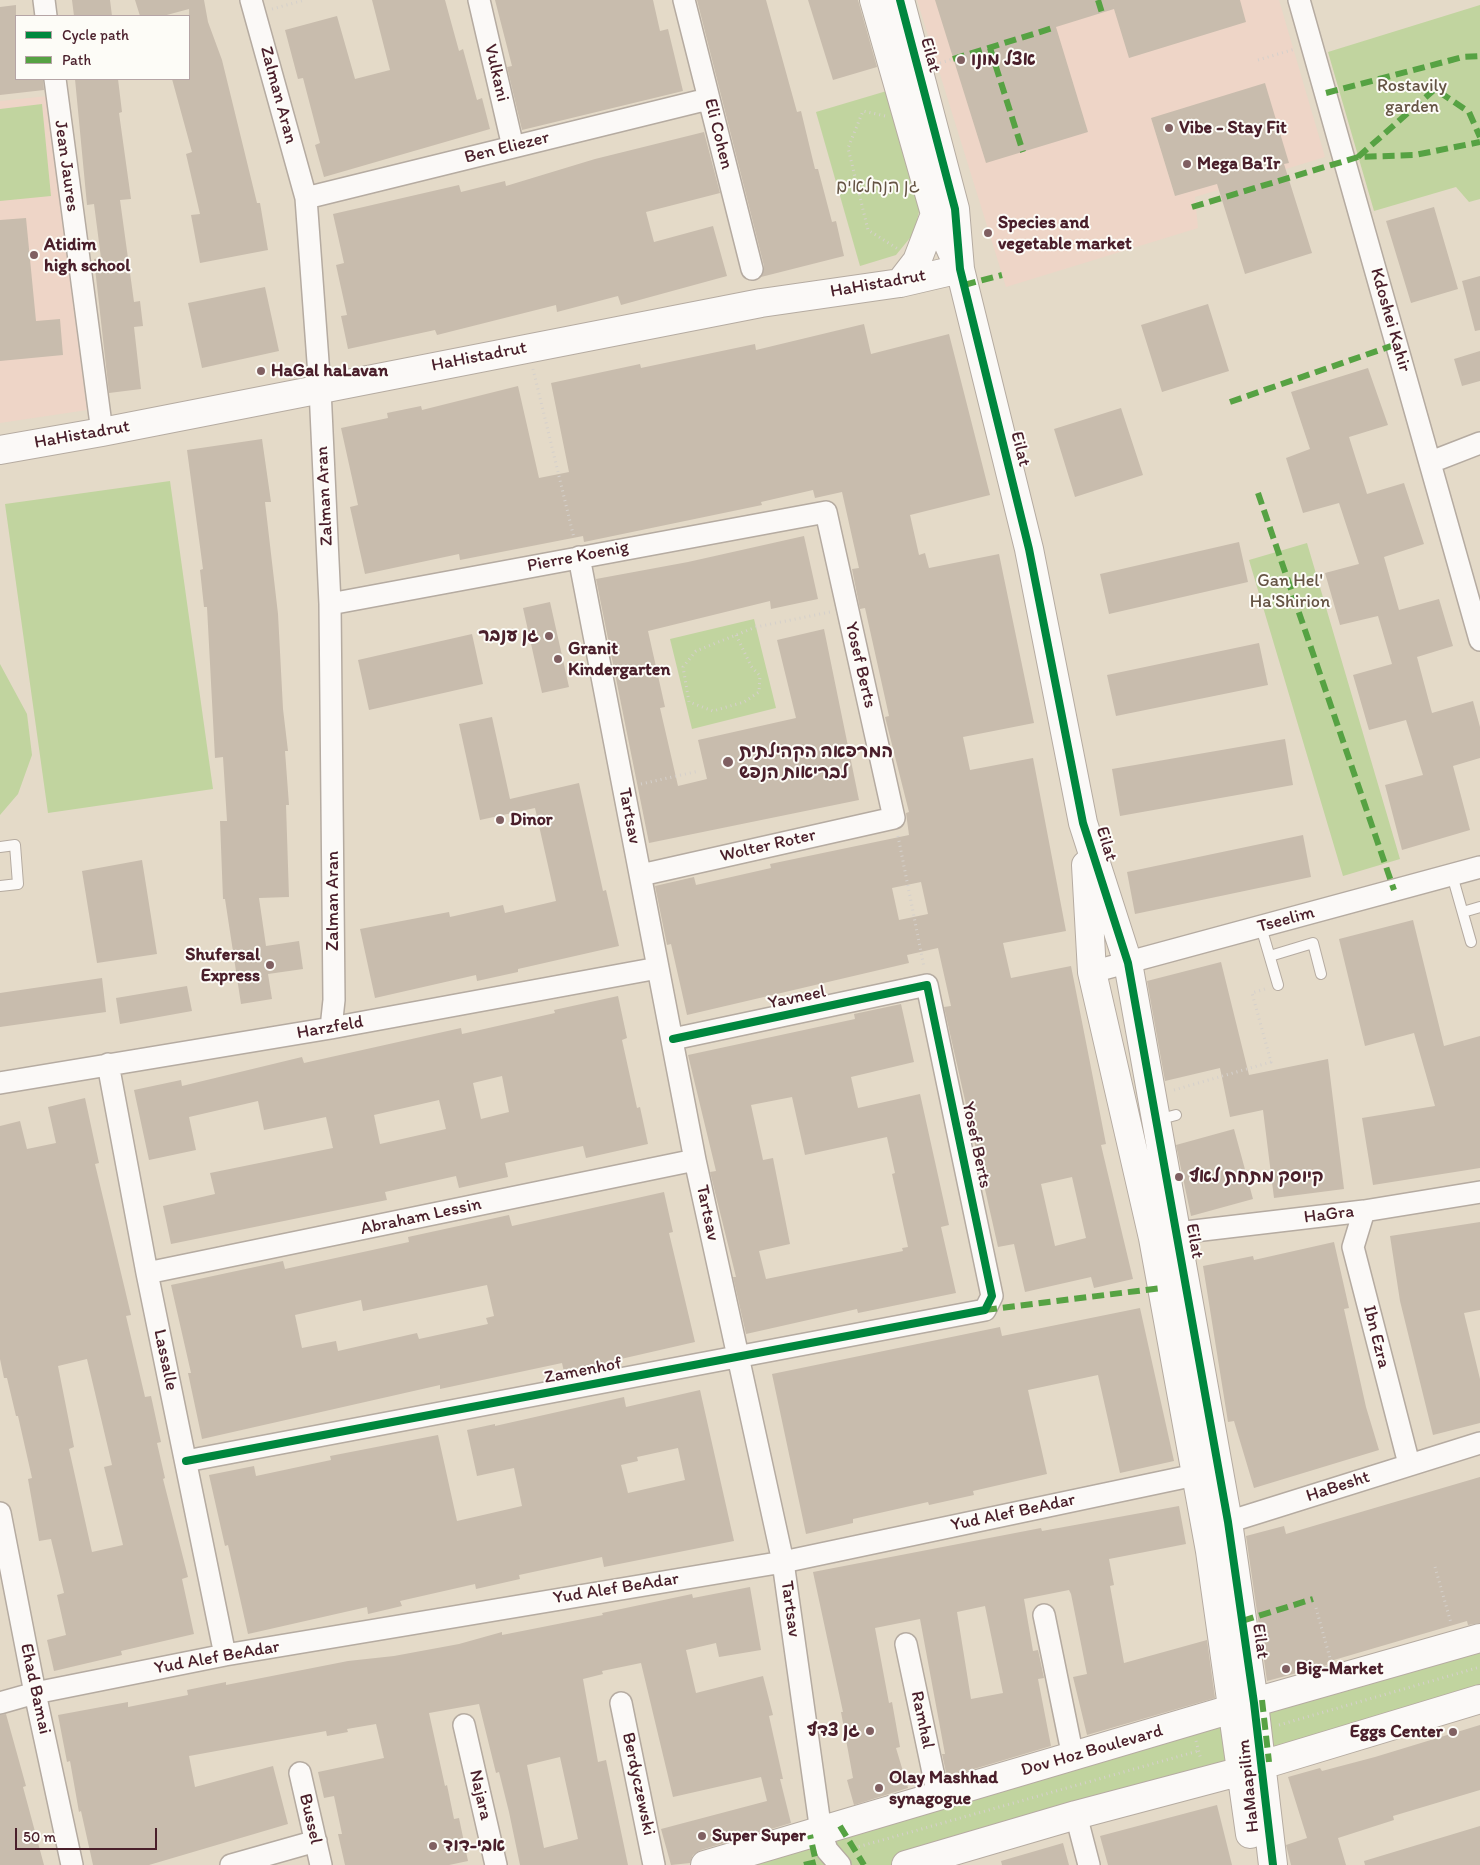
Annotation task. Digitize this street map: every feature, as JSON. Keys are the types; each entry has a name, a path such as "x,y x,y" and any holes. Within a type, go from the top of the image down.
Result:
{"street":[{"path":"44,0 46,15"},
{"name":"Vulkani","path":"479,0 513,147"},
{"name":"Eli Cohen","path":"684,0 752,268"},
{"name":"Eilat","path":"874,0 935,214 960,269"},
{"name":"Eilat","path":"900,0 955,209 960,269 1029,549 1084,823 1128,963 1161,1111 1177,1233 1228,1522 1244,1706"},
{"name":"Kdoshei Kahir","path":"1299,0 1480,640"},
{"name":"Zalman Aran","path":"254,7 306,198 320,389 330,604 335,1028"},
{"name":"Jean Jaures","path":"55,80 102,432"},
{"name":"Ben Eliezer","path":"306,198 708,99"},
{"path":"900,283 917,261 935,214"},
{"name":"HaHistadrut","path":"0,450 102,432 761,302 900,283 960,269"},
{"path":"1430,462 1480,443"},
{"name":"Pierre Koenig","path":"330,604 826,512"},
{"name":"Yosef Berts","path":"826,512 894,818"},
{"name":"Tartsav","path":"579,557 695,1160 783,1562 821,1832 827,1850 840,1865"},
{"name":"Wolter Roter","path":"641,874 894,818"},
{"name":"Eilat","path":"1084,823 1092,972 1147,1212 1195,1475 1244,1706"},
{"name":"Tseelim","path":"1092,972 1480,867"},
{"name":"Harzfeld","path":"0,1083 335,1028 658,968"},
{"name":"Yosef Berts","path":"928,985 992,1296 985,1310"},
{"name":"Yavneel","path":"673,1039 928,985"},
{"name":"Lassalle","path":"108,1064 147,1273 225,1655"},
{"name":"Abraham Lessin","path":"147,1273 695,1160"},
{"name":"HaGra","path":"1177,1233 1364,1211 1480,1192"},
{"name":"Ibn Ezra","path":"1364,1211 1353,1247 1409,1464"},
{"path":"1147,1212 1162,1226 1177,1233"},
{"name":"Zamenhof","path":"186,1461 985,1310"},
{"name":"HaBesht","path":"1228,1522 1480,1443"},
{"path":"1195,1475 1214,1445"},
{"name":"Yud Alef BeAdar","path":"0,1703 35,1693 225,1655 783,1562 1195,1475"},
{"name":"Ehad Bamai","path":"0,1512 35,1693 72,1865"},
{"path":"1210,1550 1228,1522"},
{"path":"1044,1615 1073,1756"},
{"name":"Dov Hoz Boulevard","path":"705,1865 1480,1638"},
{"name":"Ramhal","path":"906,1644 938,1796"},
{"path":"906,1865 1076,1815 1252,1768 1480,1699"},
{"name":"Berdyczewski","path":"621,1704 654,1865"},
{"name":"HaMaapilim","path":"1244,1706 1252,1768 1274,1865"},
{"name":"Najara","path":"464,1725 496,1865"},
{"name":"HaMaapilim","path":"1252,1768 1250,1832 1254,1865"},
{"name":"Bussel","path":"300,1773 321,1865"},
{"path":"1200,1781 1225,1792 1250,1832"},
{"path":"1076,1815 1089,1865"},
{"path":"230,1865 316,1841"}],"lane":[{"path":"0,847 15,845 18,884 0,886"},
{"path":"1452,875 1471,942"},
{"path":"1462,912 1480,907"},
{"path":"1261,927 1278,985"},
{"path":"1270,956 1313,943 1321,974"}],"path":[{"path":"254,7 305,0"},
{"path":"1258,60 1312,44"},
{"path":"905,111 888,116 863,111 848,148 868,230 917,261"},
{"path":"528,347 579,557"},
{"path":"736,635 751,666 760,676 759,692 744,702 713,711 689,702 683,667 696,651 736,635 756,627 847,608"},
{"path":"624,788 699,771"},
{"path":"894,818 928,985"},
{"path":"1161,1111 1271,1062 1252,992 1278,985"},
{"path":"1436,1566 1452,1627"},
{"path":"1316,1608 1336,1680"},
{"path":"1274,1727 1480,1667"},
{"path":"1191,1722 1198,1751 1200,1781"},
{"path":"854,1848 1198,1751"}],"shaded area":[{"path":"917,0 1279,0 1325,157 1195,197 1198,228 1006,287"},
{"name":"Atidim high school","path":"48,96 87,410 0,423 0,101"}],"green space":[{"name":"Rostavily garden","path":"1480,5 1480,199 1469,202 1456,187 1374,211 1328,52"},
{"name":"גן הנחלאים","path":"890,90 922,199 914,233 896,255 860,266 816,112"},
{"path":"42,104 51,196 0,201 0,109"},
{"path":"170,481 213,789 48,813 5,504"},
{"name":"Gan Hel' Ha'Shirion","path":"1307,543 1400,859 1343,876 1249,560"},
{"path":"754,619 776,708 692,729 670,639"},
{"path":"0,664 27,714 32,755 18,794 0,815"},
{"path":"1480,1638 1480,1699 1262,1765 1262,1700"},
{"path":"1233,1709 1242,1771 906,1865 705,1865"}],"building":[{"path":"72,0 110,0 112,15 74,15"},
{"path":"135,0 204,0 208,22 222,60 257,203 260,203 268,250 200,263 191,215 200,214 186,154 192,152 172,80 190,80 189,9 167,15 140,15"},
{"path":"372,0 445,0 459,51 463,49 477,100 482,98 490,129 324,177 315,145 320,143 303,78 298,79 285,30 337,16 355,79 390,70"},
{"path":"495,0 653,0 660,31 668,29 683,91 522,130 507,67 512,66"},
{"path":"697,0 766,0 797,112 801,111 815,169 818,169 832,222 836,221 844,256 761,277 764,266"},
{"path":"808,0 858,0 877,67 833,80"},
{"path":"935,0 1240,0 1246,22 1129,58 1114,9 1056,27 1088,132 986,163"},
{"path":"16,5 15,80 43,80 44,90 0,95 0,7"},
{"path":"75,80 118,80 122,112 119,113 131,199 120,200 134,302 140,301 143,326 134,327 141,389 109,393 94,259 101,258 94,204 87,205"},
{"path":"1265,83 1289,163 1284,164 1312,253 1245,274 1217,184 1175,196 1151,118"},
{"path":"704,132 720,193 646,212 654,242 713,226 727,276 621,305 618,296 557,312 556,305 437,335 435,330 348,349 341,316 347,315 336,265 344,263 333,214 459,185 461,192 505,181 506,186 595,159"},
{"path":"1434,207 1458,289 1411,303 1386,221"},
{"path":"26,218 36,321 60,319 63,355 0,361 0,220"},
{"path":"1480,276 1480,330 1475,331 1462,281"},
{"path":"265,287 279,351 202,368 188,303"},
{"path":"1208,304 1229,371 1162,392 1141,325"},
{"path":"864,324 871,354 949,334 990,495 910,515 919,555 925,553 929,568 999,554 1034,723 963,737 970,770 1033,758 1066,931 1003,943 1011,978 1071,966 1106,1144 1101,1145 1133,1279 1094,1288 1091,1277 1025,1292 1014,1244 998,1247 944,1007 951,1006 938,948 907,955 909,963 687,1015 671,944 667,945 655,886 694,877 696,885 771,868 770,864 909,835 906,813 909,812 885,717 889,716 865,608 860,609 852,569 859,568 842,492 815,498 813,490 761,502 762,505 584,542 583,536 460,560 459,554 365,574 350,507 358,505 341,428 388,418 387,413 421,406 422,410 518,386 539,478 569,472 551,383 640,364 641,368 755,344 756,350","holes":["921,882 928,914 899,920 892,888","1072,1177 1086,1238 1055,1246 1041,1184"]},
{"path":"1480,351 1480,381 1462,386 1454,359"},
{"path":"1368,368 1388,425 1349,437 1367,494 1404,483 1424,544 1384,557 1399,610 1439,599 1453,646 1417,657 1432,713 1473,701 1480,727 1480,758 1453,766 1470,830 1402,850 1385,785 1423,775 1406,720 1369,730 1353,675 1392,664 1378,616 1340,625 1325,573 1359,564 1339,503 1303,513 1286,458 1310,449 1291,392"},
{"path":"1121,408 1143,475 1075,497 1054,429"},
{"path":"262,439 271,502 265,502 278,614 283,709 288,751 285,751 289,805 286,805 289,897 259,898 266,946 299,941 303,969 268,974 272,999 241,1004 225,899 223,899 220,821 227,821 223,757 215,758 207,607 204,607 200,570 203,569 187,450"},
{"path":"804,536 818,599 771,609 770,601 648,631 665,707 660,708 678,786 707,779 698,740 796,718 777,640 824,629 859,800 649,843 596,579 688,562"},
{"path":"1239,542 1248,582 1109,614 1100,574"},
{"path":"550,602 569,687 542,693 523,608"},
{"path":"472,634 483,684 369,710 358,660"},
{"path":"1259,643 1268,685 1116,716 1107,675"},
{"path":"492,717 510,799 579,783 603,891 606,890 619,946 518,969 518,972 477,981 476,975 375,998 360,929 449,912 450,917 503,905 505,913 556,901 535,808 480,820 459,724"},
{"path":"1285,739 1293,785 1120,816 1112,769"},
{"path":"1303,835 1311,877 1135,914 1127,872"},
{"path":"142,860 157,954 97,963 82,871"},
{"path":"1413,920 1444,1046 1480,1036 1480,1168 1373,1185 1362,1118 1435,1106 1414,1033 1365,1046 1339,939"},
{"path":"1221,962 1249,1075 1328,1059 1344,1189 1274,1198 1263,1110 1230,1117 1220,1068 1165,1081 1147,981"},
{"path":"102,978 106,1012 0,1027 0,993"},
{"path":"187,986 192,1011 120,1024 116,998"},
{"path":"618,996 627,1038 622,1040 637,1108 640,1107 648,1144 586,1158 583,1146 505,1163 508,1177 459,1188 456,1176 385,1192 387,1200 171,1244 163,1206 215,1194 210,1173 333,1148 326,1117 264,1130 258,1101 189,1117 196,1150 149,1160 134,1090 181,1080 182,1086 302,1057 304,1063 461,1028 462,1034 555,1013 554,1010","holes":["502,1076 509,1112 481,1119 473,1083","439,1100 446,1129 380,1144 374,1115"]},
{"path":"901,1004 914,1062 851,1077 858,1108 920,1094 949,1225 941,1227 956,1293 858,1313 857,1309 746,1334 733,1277 736,1277 710,1172 716,1171 688,1055 855,1019 854,1014","holes":["792,1097 805,1155 887,1137 895,1173 892,1174 908,1247 902,1248 903,1251 766,1279 759,1251 790,1244 773,1158 763,1160 751,1105"]},
{"path":"85,1098 99,1163 95,1164 131,1315 126,1316 145,1397 151,1396 161,1442 157,1443 165,1478 163,1479 188,1577 182,1579 194,1634 121,1651 122,1655 54,1671 47,1640 66,1635 57,1595 64,1593 51,1539 39,1541 28,1479 32,1478 18,1416 16,1416 7,1378 4,1378 0,1359 0,1126 20,1121 27,1149 56,1143 48,1107","holes":["87,1359 112,1465 104,1467 123,1545 92,1552 69,1449 74,1447 58,1366"]},
{"path":"1234,1129 1253,1199 1191,1216 1176,1145"},
{"path":"664,1192 673,1232 669,1233 695,1342 564,1372 562,1363 440,1389 440,1385 202,1439 188,1373 191,1373 171,1285 283,1261 285,1269 409,1242 408,1237 509,1215 512,1226","holes":["487,1285 494,1316 486,1318 488,1324 419,1339 417,1333 338,1351 336,1341 302,1348 295,1315 361,1300 363,1311"]},
{"path":"1480,1222 1480,1310 1464,1313 1480,1379 1480,1423 1433,1435 1400,1301 1390,1236"},
{"path":"1334,1242 1349,1308 1344,1309 1366,1407 1379,1450 1254,1488 1234,1421 1228,1422 1203,1266 1253,1256 1254,1260"},
{"path":"1140,1308 1174,1461 1120,1473 1098,1375 1028,1390 1047,1474 973,1491 974,1495 929,1505 928,1502 853,1519 853,1523 806,1534 772,1374 1000,1327 1002,1336"},
{"path":"700,1390 734,1541 604,1567 602,1557 519,1575 520,1579 476,1589 475,1584 400,1601 402,1606 368,1614 367,1607 248,1634 228,1545 225,1546 209,1475 254,1466 256,1476 331,1460 330,1456 438,1435 457,1521 522,1506 514,1468 477,1476 467,1430 495,1424 495,1426 624,1397 626,1407","holes":["678,1448 685,1480 628,1493 621,1465 638,1461 637,1457"]},
{"path":"1480,1477 1480,1623 1468,1625 1467,1621 1327,1662 1327,1665 1267,1681 1246,1536 1284,1526 1286,1534"},
{"path":"1179,1506 1186,1544 1109,1559 1114,1585 1110,1586 1124,1663 1207,1640 1215,1698 1087,1735 1073,1677 1087,1674 1071,1594 1069,1590 1024,1599 1033,1651 1038,1650 1044,1678 1038,1679 1051,1746 947,1777 942,1754 945,1754 920,1619 875,1628 889,1703 892,1702 900,1747 896,1748 908,1788 854,1805 847,1780 853,1778 841,1712 843,1712 813,1572 1041,1528 1042,1531","holes":["985,1606 1003,1693 971,1699 957,1612"]},
{"path":"750,1587 761,1650 719,1657 716,1643 686,1650 696,1693 763,1676 773,1715 769,1716 783,1779 780,1779 791,1823 701,1850 693,1855 690,1863 671,1865 661,1829 767,1801 761,1777 673,1797 641,1663 602,1671 603,1674 583,1679 598,1762 606,1760 628,1865 520,1865 499,1772 496,1773 479,1704 429,1713 445,1786 447,1785 454,1819 459,1818 468,1861 449,1865 345,1865 338,1834 342,1834 334,1796 324,1798 318,1772 384,1758 376,1724 347,1729 348,1732 327,1736 326,1731 189,1756 195,1787 273,1766 288,1824 149,1865 93,1865 81,1811 79,1812 70,1761 67,1762 58,1715 128,1702 128,1707 188,1695 187,1690 226,1682 226,1685 348,1661 394,1656 459,1644 502,1632 502,1635 603,1615 602,1613 692,1594 693,1598","holes":["560,1757 578,1839 544,1848 527,1765"]},
{"path":"6,1714 26,1786 23,1787 44,1865 0,1865 0,1715"},
{"path":"1480,1725 1480,1790 1393,1816 1394,1820 1338,1838 1346,1865 1291,1865 1286,1845 1307,1838 1288,1777 1320,1768 1322,1771 1375,1757"},
{"path":"1217,1805 1232,1865 1108,1865 1100,1836"},
{"path":"1480,1826 1480,1865 1365,1865 1364,1861"},
{"path":"1063,1843 1069,1865 1002,1865 1001,1861"}],"marked path":[{"path":"1098,0 1102,13"},
{"path":"953,59 1056,27"},
{"path":"990,48 1023,152"},
{"path":"1326,93 1463,57 1480,56"},
{"path":"1358,157 1435,89 1469,112 1480,137"},
{"path":"1192,207 1358,157 1415,155 1480,142"},
{"path":"964,285 1002,275"},
{"path":"1230,402 1397,344"},
{"path":"1258,493 1394,890"},
{"path":"985,1310 1161,1288"},
{"path":"1242,1621 1313,1599"},
{"path":"1262,1700 1269,1762"},
{"path":"840,1826 864,1865"},
{"path":"804,1865 816,1862 810,1835"}],"cycle path":[{"path":"900,0 955,209 960,269 1029,549 1083,823 1128,963 1228,1522 1254,1703 1273,1865"},
{"path":"186,1461 985,1310 992,1296 927,985 673,1039"}],"place":[{"name":"אצל מונו","path":"961,60"},
{"name":"Vibe - Stay Fit","path":"1169,128"},
{"name":"Mega Ba'Ir","path":"1187,164"},
{"name":"Species and vegetable market","path":"988,233"},
{"name":"Atidim high school","path":"34,255"},
{"name":"HaGal haLavan","path":"261,371"},
{"name":"גן ענבר","path":"549,636"},
{"name":"Granit Kindergarten","path":"558,659"},
{"name":"המרפאה הקהילתית לבריאות הנפש","path":"728,762"},
{"name":"Dinor","path":"500,820"},
{"name":"Shufersal Express","path":"270,965"},
{"name":"קיוסק מתחת לאף","path":"1179,1177"},
{"name":"Big-Market","path":"1286,1669"},
{"name":"גן צדף","path":"870,1731"},
{"name":"Eggs Center","path":"1453,1732"},
{"name":"Olay Mashhad synagogue","path":"879,1788"},
{"name":"Super Super","path":"702,1836"},
{"name":"אבי-דוד","path":"433,1846"}]}
